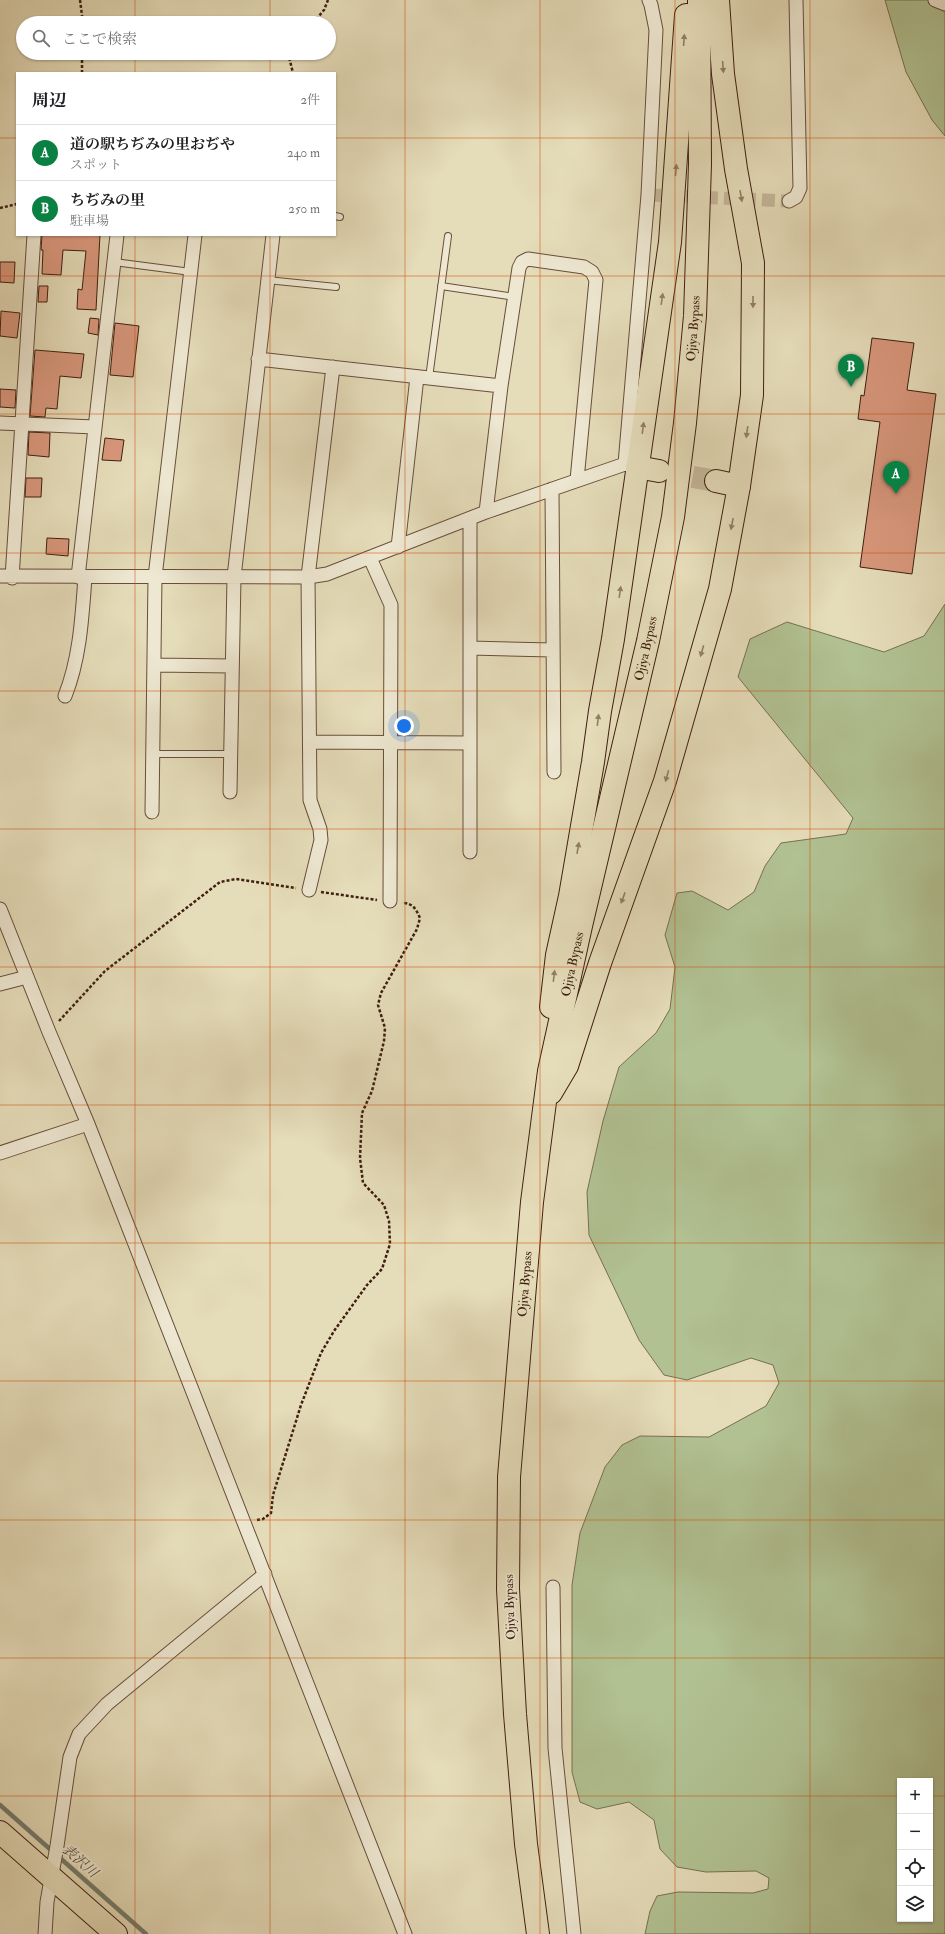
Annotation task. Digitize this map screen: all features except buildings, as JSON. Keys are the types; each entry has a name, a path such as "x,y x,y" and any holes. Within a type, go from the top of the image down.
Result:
{"highway":[{"path":"549,1071 552,995 556,955 570,896 594,762 600,711 614,639 631,465 670,242 687,0"},
{"name":"Ojiya Bypass","path":"538,1934 526,1844 517,1737 508,1589 509,1477 532,1202 549,1071 581,926 648,641 673,517 685,423 695,316 700,164 699,0"},
{"path":"544,1105 567,1066 600,962 665,781 720,589 740,486 752,395 753,263 736,169 723,74 718,0"},
{"path":"631,465 659,471"},
{"path":"716,481 740,486"},
{"path":"0,1832 53,1868 116,1934"}],"street":[{"path":"34,236 21,425 6,577 308,577 327,574 398,548 486,512 577,480 631,465 648,194 656,30 649,0"},
{"path":"789,201 796,197 800,188 796,0"},
{"path":"935,0 945,4"},
{"path":"65,696 73,675 81,640 82,577 95,427 117,236"},
{"path":"152,812 155,577 196,236"},
{"path":"230,792 234,577 273,236"},
{"path":"486,512 501,386 519,268 522,262 528,260 584,267 592,272 596,280 577,480"},
{"path":"258,359 501,386"},
{"path":"309,890 321,840 320,829 310,800 308,577 332,367"},
{"path":"398,548 423,378"},
{"path":"0,423 95,427"},
{"path":"552,489 554,772"},
{"path":"470,518 470,852"},
{"path":"370,558 391,605 390,902"},
{"path":"470,648 553,650"},
{"path":"154,665 232,666"},
{"path":"310,742 470,743"},
{"path":"0,908 49,1032 88,1124 405,1934"},
{"path":"0,984 27,977"},
{"path":"0,1153 88,1124"},
{"path":"45,1934 47,1902 58,1846 70,1757 79,1734 107,1704 265,1574"},
{"path":"553,1587 555,1748 574,1934"}],"lane":[{"path":"423,378 441,286 448,236"},
{"path":"114,262 191,272"},
{"path":"267,280 336,288"},
{"path":"441,286 515,297"},
{"path":"153,754 231,754"}],"path":[{"path":"80,0 82,16"},
{"path":"319,16 324,10 328,0"},
{"path":"82,60 82,72"},
{"path":"290,60 293,72"},
{"path":"0,208 16,204"},
{"path":"49,1032 105,971 220,882 236,879 390,902 408,903 416,908 420,918 417,929 381,993 378,1005 385,1028 384,1041 372,1091 362,1112 360,1158 363,1183 384,1205 389,1221 390,1244 382,1269 363,1291 334,1331 321,1354 301,1405 273,1494 271,1513 263,1519 245,1523"}],"green space":[{"path":"885,0 945,0 945,136 932,120 906,72"},
{"path":"945,604 945,1934 645,1934 650,1911 657,1896 678,1892 753,1893 768,1889 769,1878 756,1871 706,1872 677,1867 660,1849 654,1820 629,1802 597,1809 580,1802 572,1772 572,1585 580,1533 605,1467 622,1445 640,1436 709,1437 766,1406 779,1383 773,1365 751,1358 687,1380 664,1375 639,1340 589,1235 587,1192 603,1121 619,1067 656,1033 670,1009 675,967 665,935 677,893 692,891 728,910 754,892 765,866 781,843 846,834 853,818 738,677 750,639 787,622 884,652 924,636"}],"waterway":[{"name":"表沢川","path":"0,1805 146,1934"}],"tunnel":[{"path":"648,195 789,201"},
{"path":"660,471 716,481"}],"place":[{"name":"ちぢみの里","path":"851,387"},
{"name":"道の駅ちぢみの里おぢや","path":"896,494"}]}
